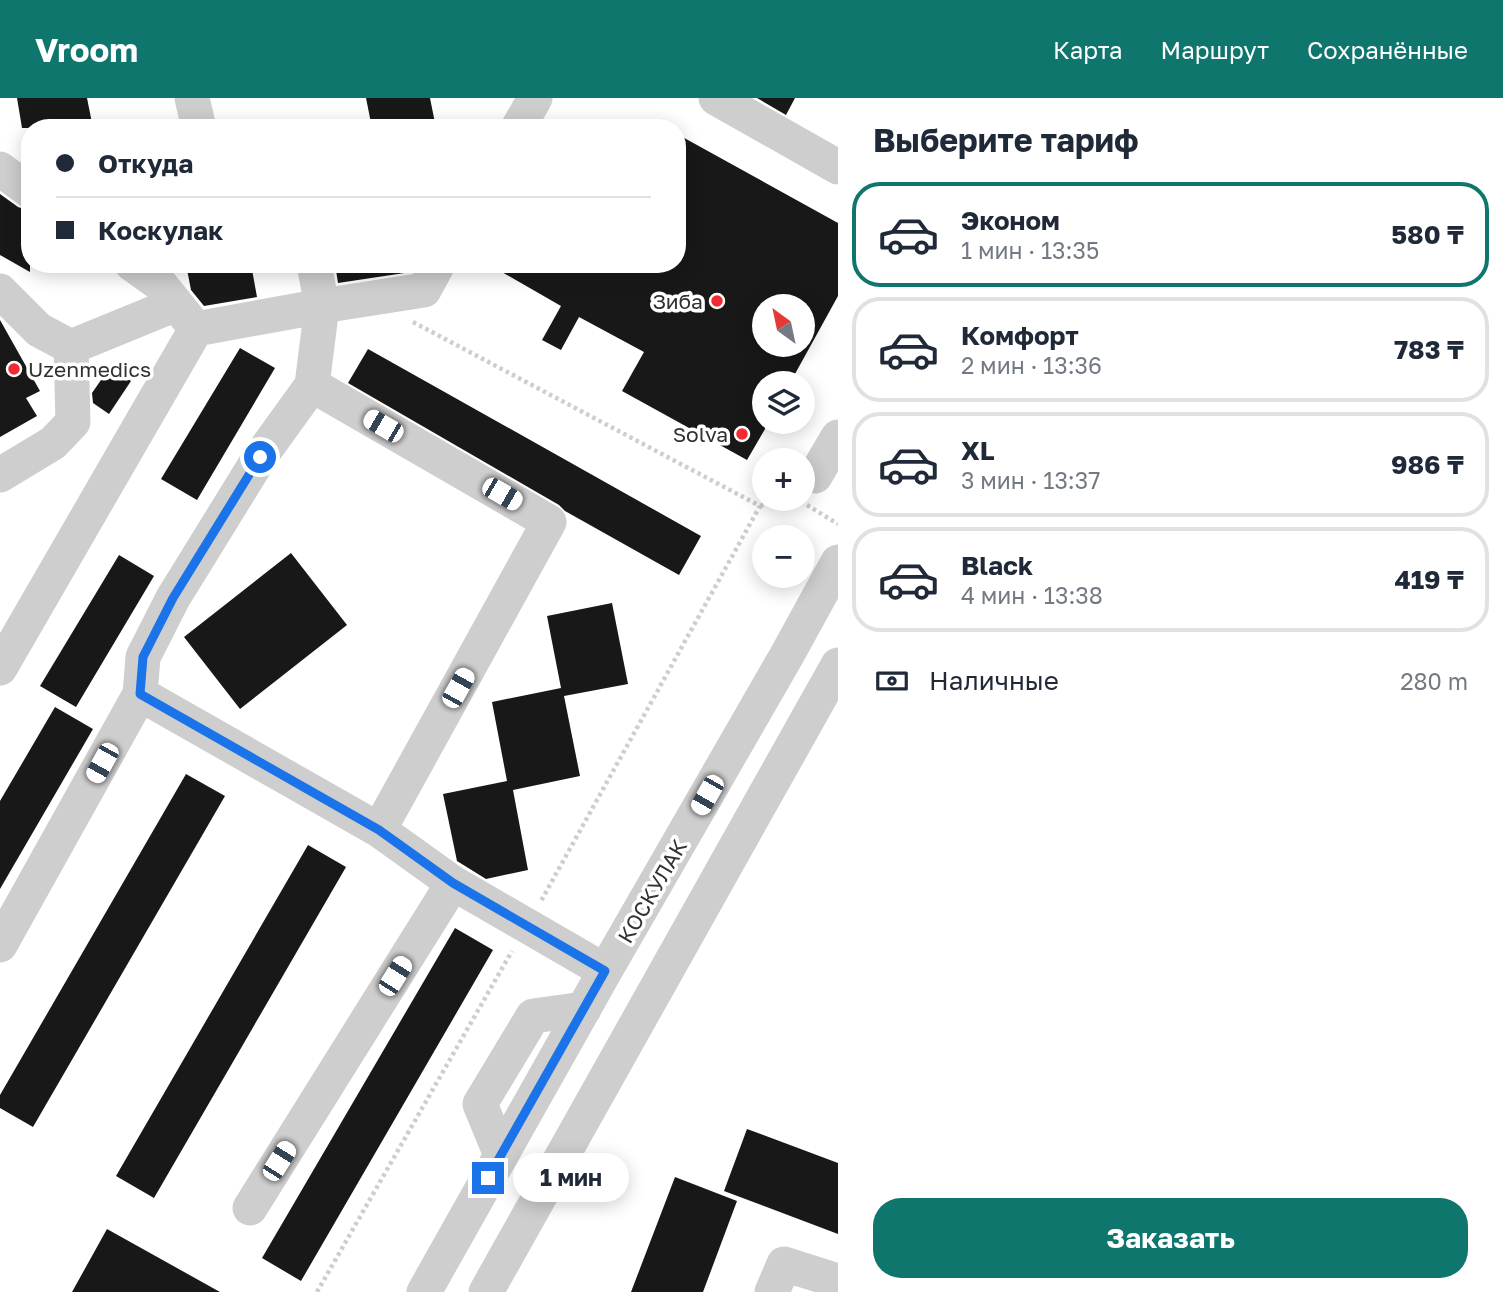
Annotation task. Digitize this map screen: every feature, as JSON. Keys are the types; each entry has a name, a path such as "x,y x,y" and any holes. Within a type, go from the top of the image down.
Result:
{"street":[{"path":"192,98 197,119"},
{"path":"523,119 535,98"},
{"path":"716,98 835,159"},
{"path":"0,169 21,184"},
{"path":"145,273 160,284 186,317"},
{"path":"0,945 140,694 143,657 173,598 260,457 312,385 322,306 316,273"},
{"path":"0,291 39,330 71,347 186,317 322,306 424,290 434,273"},
{"path":"0,668 186,317"},
{"path":"0,475 53,443 73,422 71,347"},
{"path":"312,385 550,522 379,830"},
{"path":"815,473 838,437"},
{"name":"КОСКУЛАК","path":"424,1292 838,562"},
{"path":"486,1292 837,667 787,655"},
{"path":"140,694 379,830 453,883 605,971"},
{"path":"250,1208 453,883"},
{"path":"778,1278 838,1282"}],"path":[{"path":"369,298 752,502"},
{"path":"815,497 838,524"},
{"path":"317,1292 527,926 757,511"}],"building":[{"path":"17,98 87,98 91,119 21,119 21,122"},
{"path":"366,98 430,98 434,119 370,119"},
{"path":"757,98 795,98 786,115"},
{"name":"Зиба","path":"686,139 838,223 838,296 816,336 816,294 752,294 752,357 804,357 797,371 752,371 752,434 762,434 747,460 622,391 644,352 579,317 561,350 542,340 561,306 504,273 686,273"},
{"path":"0,194 21,208 21,267 0,255"},
{"path":"188,273 253,273 257,297 204,306 191,290"},
{"path":"336,273 404,273 338,283"},
{"name":"Uzenmedics","path":"0,320 40,391 26,398 37,416 0,437"},
{"path":"240,348 275,368 197,500 161,479"},
{"path":"368,349 701,536 679,575 348,383"},
{"path":"110,367 131,381 109,414 93,403 92,393"},
{"path":"291,553 347,625 240,709 184,637"},
{"path":"119,555 154,576 76,707 40,686"},
{"path":"612,603 628,684 564,696 580,776 513,790 528,870 486,879 457,861 443,794 507,781 492,702 561,688 547,616"},
{"path":"55,707 93,729 0,889 0,801"},
{"path":"186,774 225,796 33,1127 0,1108 0,1095"},
{"path":"308,845 346,867 154,1198 116,1176"},
{"path":"455,928 493,950 301,1281 262,1258"},
{"path":"747,1129 838,1163 838,1234 724,1191"},
{"path":"675,1177 737,1201 703,1292 631,1292"},
{"path":"107,1229 220,1292 72,1292"}],"place":[{"name":"Зиба","path":"717,301"},
{"name":"Uzenmedics","path":"14,369"},
{"name":"Solva","path":"742,434"}],"route":[{"path":"260,457 173,598 143,657 140,694 379,830 453,883 605,971 488,1178"}]}
